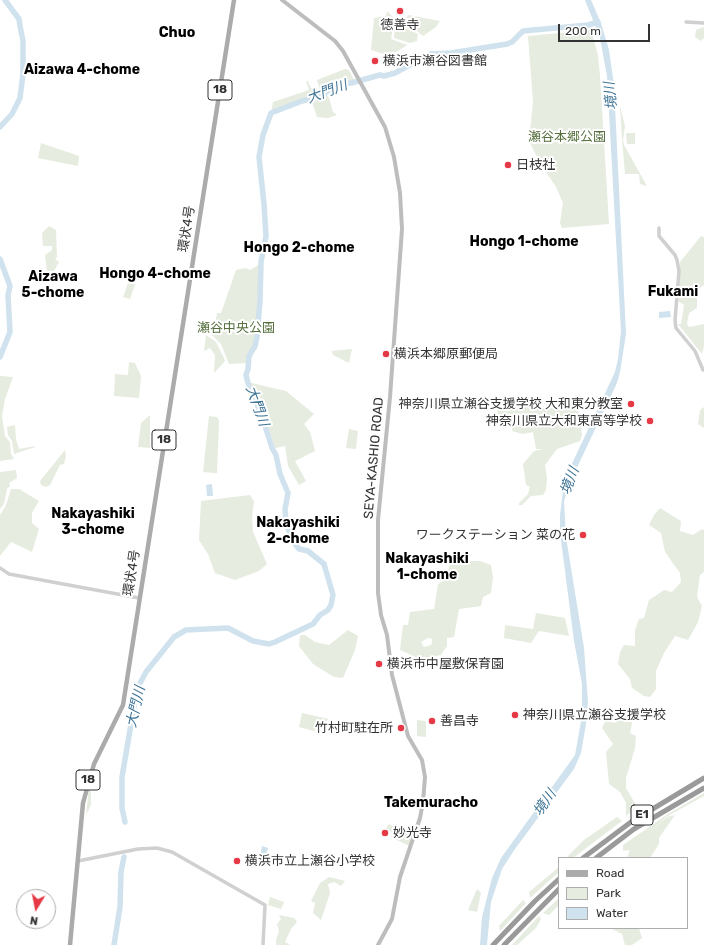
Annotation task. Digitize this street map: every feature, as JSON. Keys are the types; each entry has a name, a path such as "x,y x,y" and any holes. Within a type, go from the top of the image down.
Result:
{"highway":[{"name":"E1","path":"584,857 631,822 704,778"},
{"name":"E1","path":"597,857 653,817 704,788"},
{"path":"493,945 535,901 558,880"},
{"path":"504,945 558,890"}],"main road":[{"name":"環状4号","path":"70,945 86,788 94,764 122,705 234,0"},
{"name":"SEYA-KASHIO ROAD","path":"282,0 335,41 352,66 386,129 394,156 401,207 402,229 390,397 378,520 378,593 381,614 387,635 392,675 408,736 422,760 425,777 422,809 400,877 392,917 378,945"}],"street":[{"path":"686,22 704,23"},
{"path":"659,228 659,236 675,255 679,271 675,320 676,328 695,351 702,370"},
{"path":"0,568 9,574 139,598"},
{"path":"78,861 142,849 157,848 172,852 265,905 263,945"}],"green space":[{"path":"387,11 394,18 405,20 408,15 440,21 436,27 423,36 413,28 394,21 391,39 407,45 390,56 371,50 374,18 386,16"},
{"path":"395,23 418,34 417,41 410,43 394,38"},
{"path":"704,27 704,38 701,41 695,37 696,30"},
{"name":"瀬谷本郷公園","path":"591,30 598,55 600,76 609,224 562,228 560,223 563,203 556,187 539,161 529,141 533,102 528,36"},
{"path":"345,69 349,70 354,80 329,87 324,91 329,98 333,112 337,115 328,118 317,117 312,102 318,100 320,90 317,80"},
{"path":"306,81 308,81 311,88 316,87 318,90 315,93 316,97 292,104 271,113 273,102 309,90"},
{"path":"620,106 625,126 623,140 624,145 647,186 640,184 639,174 625,174"},
{"path":"626,133 635,133 635,144 627,144"},
{"path":"41,143 79,156 78,166 38,158"},
{"path":"49,226 56,230 57,257 55,259 59,262 54,271 47,271 45,255 52,250 52,246 43,246 42,233"},
{"path":"701,236 704,237 704,285 697,290 697,308 689,313 687,324 689,327 704,324 704,346 702,354 678,324 681,324 684,305 678,301 680,262"},
{"name":"瀬谷中央公園","path":"260,264 255,346 250,351 248,363 229,364 221,344 209,332 215,325 217,313 221,313 236,270 246,268 250,270"},
{"path":"128,283 135,284 130,299 123,297"},
{"path":"206,335 216,342 225,361 214,373 215,355 210,348 204,351"},
{"path":"352,349 349,363 333,355 332,351"},
{"path":"129,362 135,363 141,376 139,398 114,396 115,374 128,375"},
{"path":"0,376 13,377 5,399 2,416 5,436 10,442 11,454 14,459 0,461"},
{"path":"247,382 286,391 314,414 304,424 310,432 315,451 295,461 306,481 299,485 288,466 285,446 275,448 262,408"},
{"path":"504,403 543,408 578,408 579,417 584,420 581,429 582,435 580,441 557,449 545,465 547,478 546,490 543,495 531,496 522,505 519,505 519,503 528,494 530,487 526,485 523,464 534,451 543,449 536,449 533,432 523,434 512,431 512,419 497,417 498,408 503,408"},
{"path":"704,407 704,428 698,424 700,410"},
{"path":"150,415 150,448 138,447 141,423"},
{"path":"209,416 217,417 219,421 217,473 203,472"},
{"path":"15,425 16,439 19,449 35,447 14,454 12,441 8,435 7,427"},
{"path":"349,429 358,431 356,449 346,448"},
{"path":"65,450 66,456 64,464 60,465 50,485 46,487 41,485 40,481"},
{"path":"16,470 17,478 9,483 10,486 7,489 4,504 0,509 0,472"},
{"path":"11,489 19,489 39,501 32,513 32,523 39,529 32,552 11,542 0,556 0,515 6,505"},
{"path":"250,495 254,501 252,518 253,532 267,564 259,571 235,580 215,573 208,554 199,540 201,501"},
{"path":"660,508 681,521 680,531 693,535 702,529 704,530 704,572 700,575 697,597 702,606 698,622 688,640 675,636 664,653 656,671 656,689 650,697 644,696 632,688 630,679 618,664 620,652 624,645 635,646 635,630 639,619 644,618 649,600 664,590 672,592 681,582 680,573 665,552 661,533 649,525 654,515"},
{"path":"453,555 462,561 480,561 491,565 493,577 491,593 483,597 481,606 459,609 454,637 447,638 447,646 441,655 420,659 400,650 403,625 408,625 410,612 434,609 438,584 445,580","holes":["428,638 432,639 431,645 424,647 421,642"]},
{"path":"536,613 565,618 569,636 539,631 531,643 504,638 505,625 533,629"},
{"path":"348,630 358,636 355,650 343,678 334,677 313,664 299,646 300,635 305,635 315,642 329,645"},
{"path":"302,713 329,719 314,731 299,727"},
{"path":"627,714 629,715 632,723 630,733 636,736 635,748 626,778 626,788 637,807 626,816 626,803 620,792 609,784 606,752 613,744 602,728 606,720 614,723 623,719"},
{"path":"417,720 426,721 426,737 417,736"},
{"path":"89,788 91,792 91,805 86,815"},
{"path":"704,793 704,796 666,817 647,835 667,817 675,815 659,838 659,844 651,857 627,857 630,850 623,851 623,845 668,814"},
{"path":"617,817 622,821 574,857 567,857 584,840"},
{"path":"389,824 412,836 409,846 391,837 393,833 386,828"},
{"path":"558,868 558,873 530,898 529,892"},
{"path":"329,877 345,881 341,886 334,882 328,884 330,893 321,920 313,913 315,903 311,901 320,883"},
{"path":"477,889 481,893 477,912 468,910"},
{"path":"270,897 284,902 281,909 268,905"},
{"path":"558,899 558,906 549,915 543,913"},
{"path":"523,900 526,903 500,931 499,926"},
{"path":"279,915 294,918 297,922 291,929 285,942 290,945 276,945 279,931 277,924 281,919"},
{"path":"539,916 541,919 536,928 517,945 512,945"},
{"path":"612,929 639,929 642,938 632,945 625,945 622,934"}],"water":[{"name":"境川","path":"585,0 591,0 601,23 609,50 614,85 626,334 617,383 573,476 564,501 566,537 584,648 588,702 586,724 581,753 574,769 502,869 491,902 487,945 480,945 482,917 492,878 501,858 575,755 582,716 582,684 574,641 560,532 560,515 563,491 569,470 615,372 621,331 607,76 600,38"},
{"path":"670,311 671,317 659,318 659,312"},
{"path":"212,484 213,496 207,496 206,485"},
{"path":"262,846 268,848 265,859 260,857"}],"waterway":[{"path":"0,127 12,114 20,98 23,74 23,41 19,19 5,0"},
{"name":"大門川","path":"125,822 122,808 122,777 137,689 146,672 174,637 186,630 228,628 253,641 269,644 313,624 320,615 328,610 331,605 333,595 324,564 308,551 299,549 295,544 286,524 285,509 288,493 280,474 276,455 272,448 261,413 249,387 246,375 249,356 255,346 257,337 261,262 266,236 259,157 263,135 271,113 302,101 322,96 334,86 395,73 430,54 451,53 507,44 512,42 523,31 588,25 598,22"},
{"path":"0,259 10,286 8,295 10,332 0,357"},
{"name":"大門川","path":"114,945 120,907 121,872 124,857"}],"place":[{"name":"徳善寺","path":"400,11"},
{"name":"横浜市瀬谷図書館","path":"375,61"},
{"name":"日枝社","path":"508,165"},
{"name":"横浜本郷原郵便局","path":"386,354"},
{"name":"神奈川県立瀬谷支援学校 大和東分教室","path":"631,404"},
{"name":"神奈川県立大和東高等学校","path":"650,421"},
{"name":"ワークステーション 菜の花","path":"583,535"},
{"name":"横浜市中屋敷保育園","path":"379,664"},
{"name":"神奈川県立瀬谷支援学校","path":"515,715"},
{"name":"善昌寺","path":"432,721"},
{"name":"竹村町駐在所","path":"401,728"},
{"name":"妙光寺","path":"385,833"},
{"name":"横浜市立上瀬谷小学校","path":"237,861"}],"district":[{"name":"Chuo","path":"177,33"},
{"name":"Aizawa 4-chome","path":"82,70"},
{"name":"Hongo 1-chome","path":"524,242"},
{"name":"Hongo 2-chome","path":"299,248"},
{"name":"Hongo 4-chome","path":"155,274"},
{"name":"Aizawa 5-chome","path":"53,286"},
{"name":"Fukami","path":"673,292"},
{"name":"Nakayashiki 3-chome","path":"93,522"},
{"name":"Nakayashiki 2-chome","path":"298,532"},
{"name":"Nakayashiki 1-chome","path":"427,568"},
{"name":"Takemuracho","path":"431,803"}]}
